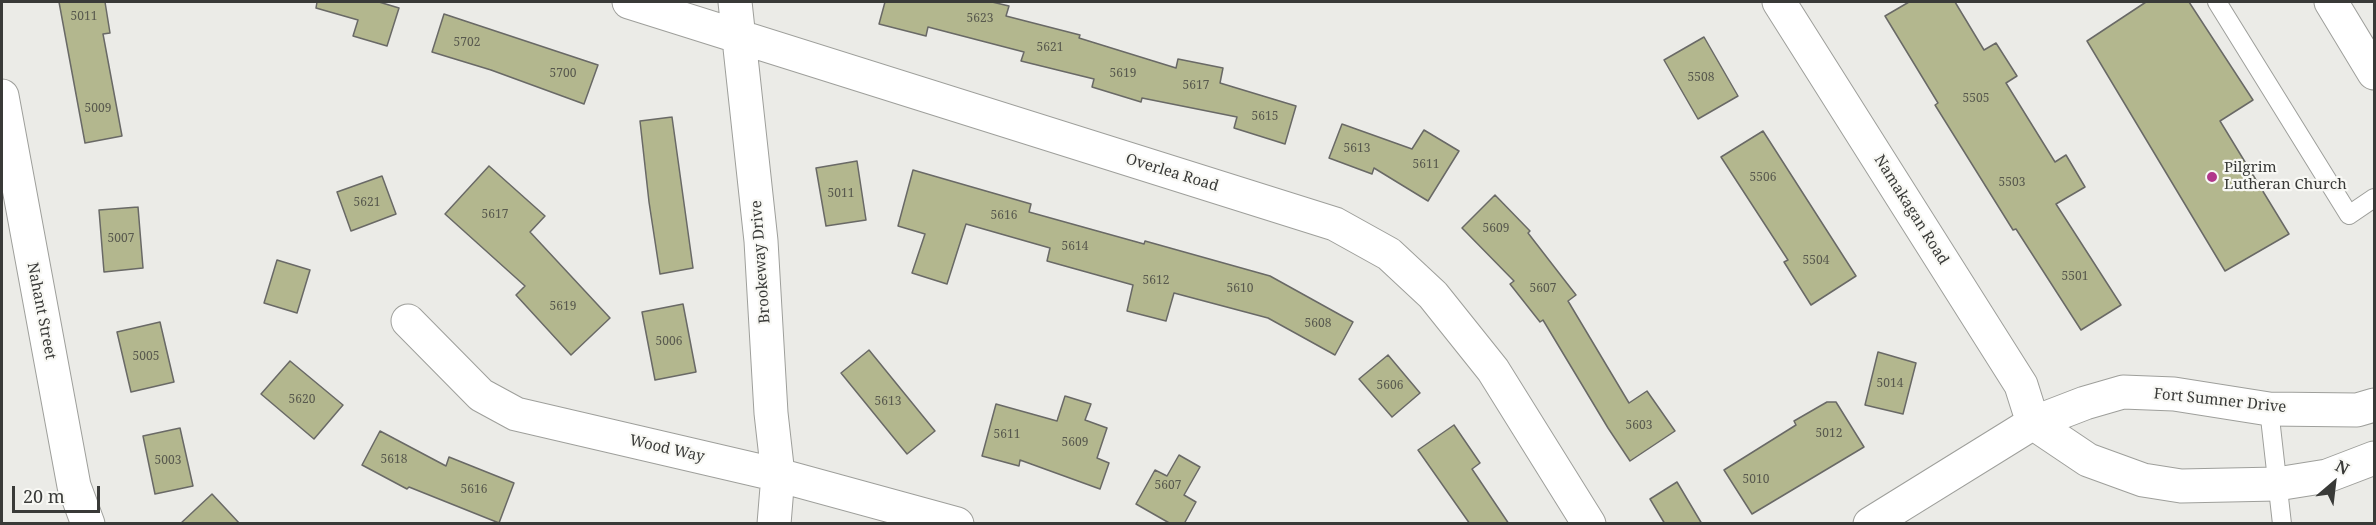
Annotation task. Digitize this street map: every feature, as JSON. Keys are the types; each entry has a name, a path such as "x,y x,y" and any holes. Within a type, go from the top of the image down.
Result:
{"street":[{"name":"Overlea Road","path":"629,2 1335,225 1389,254 1433,295 1493,370 1589,524"},
{"name":"Brookeway Drive","path":"735,2 761,241 771,413 778,475 774,524"},
{"name":"Namakagan Road","path":"1779,2 2021,386 2033,423"},
{"path":"2331,2 2374,73"},
{"name":"Nahant Street","path":"2,96 74,486 88,524"},
{"name":"Wood Way","path":"408,321 481,395 516,414 778,475 957,524"},
{"name":"Fort Sumner Drive","path":"1869,524 2033,423 2085,403 2123,392 2174,394 2269,409 2358,410 2374,405"},
{"path":"2033,423 2088,460 2143,480 2181,486 2277,484 2328,476 2374,458"}],"lane":[{"path":"2217,2 2349,215 2374,198"},
{"path":"2269,409 2283,524"}],"building":[{"path":"59,2 105,2 110,33 103,34 122,136 85,143"},
{"path":"317,2 379,2 399,8 387,46 353,36 358,20 316,8"},
{"path":"885,2 992,2 1009,6 1006,16 1080,35 1079,38 1176,68 1178,59 1223,68 1220,83 1296,106 1285,144 1234,128 1237,117 1142,98 1141,102 1092,87 1094,79 1021,61 1024,52 928,27 926,36 879,24"},
{"path":"1909,2 1955,2 1984,50 1996,43 2017,76 2006,83 2055,162 2066,155 2085,187 2056,204 2121,305 2081,330 2016,229 2013,230 1935,105 1938,103 1885,16"},
{"name":"Pilgrim Lutheran Church","path":"2146,2 2189,2 2253,100 2220,121 2289,234 2225,271 2087,41"},
{"path":"444,14 598,65 584,104 491,70 432,52"},
{"path":"1704,37 1738,96 1698,119 1664,60"},
{"path":"672,117 693,268 660,274 640,121"},
{"path":"1342,124 1412,149 1424,130 1459,151 1428,201 1374,168 1372,174 1329,158"},
{"path":"1763,131 1856,276 1811,305 1784,262 1788,260 1721,157"},
{"path":"857,161 866,220 826,226 816,168"},
{"path":"489,166 545,216 530,232 610,318 571,355 516,295 525,286 445,214"},
{"path":"913,170 1031,204 1029,212 1270,276 1353,322 1335,355 1268,318 1174,293 1166,321 1127,311 1133,285 1047,261 1050,248 966,224 947,284 912,273 925,234 898,226"},
{"path":"382,176 396,214 351,231 337,192"},
{"path":"1495,195 1530,231 1528,233 1576,295 1568,301 1629,403 1647,391 1675,431 1630,461 1543,320 1540,322 1510,284 1514,281 1462,228"},
{"path":"138,207 143,268 104,272 99,210"},
{"path":"277,260 310,270 297,313 264,303"},
{"path":"683,304 696,372 655,380 642,312"},
{"path":"160,322 174,382 131,392 117,332"},
{"path":"869,350 935,431 907,454 841,373"},
{"path":"1878,352 1916,363 1903,414 1865,405"},
{"path":"1388,355 1420,393 1392,417 1359,379"},
{"path":"290,361 343,405 314,439 261,394"},
{"path":"1065,396 1091,404 1085,420 1107,428 1097,458 1109,463 1100,489 1020,460 1019,466 982,456 996,404 1057,421"},
{"path":"1827,402 1836,402 1864,447 1752,514 1724,470 1796,425 1794,421"},
{"path":"1454,425 1480,463 1472,469 1509,524 1470,524 1418,450"},
{"path":"180,428 193,486 155,494 143,436"},
{"path":"380,431 446,466 449,457 514,483 499,523 409,487 407,489 362,465"},
{"path":"1179,455 1200,467 1184,495 1196,502 1184,524 1171,524 1136,504 1155,470 1167,476"},
{"path":"1677,482 1702,524 1665,524 1650,499"},
{"path":"212,494 240,524 180,524"}],"place":[{"name":"Pilgrim Lutheran Church","path":"2212,177"}]}
